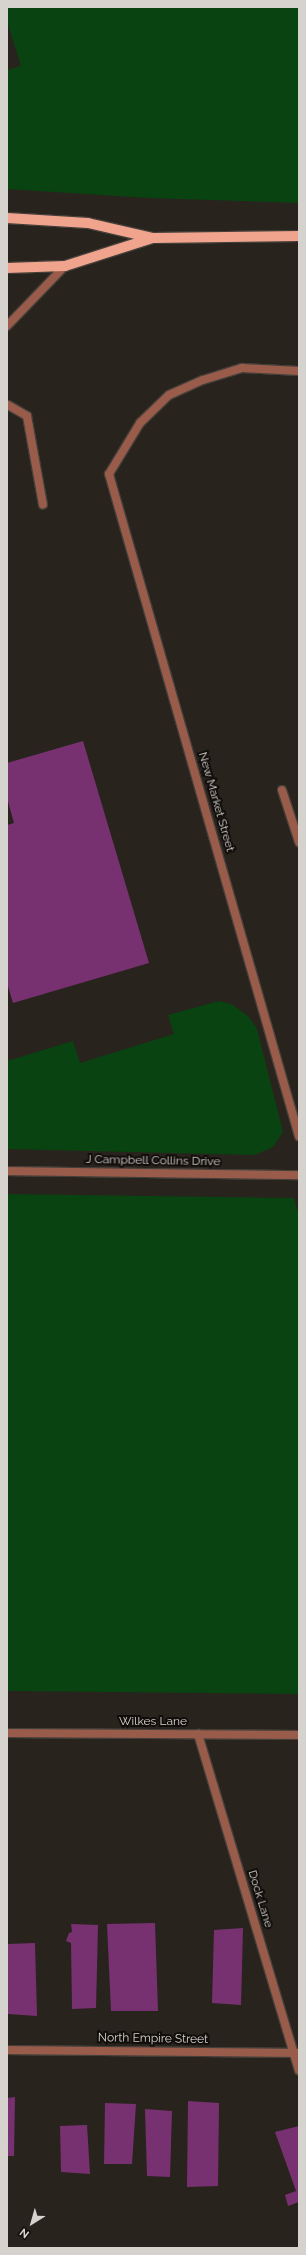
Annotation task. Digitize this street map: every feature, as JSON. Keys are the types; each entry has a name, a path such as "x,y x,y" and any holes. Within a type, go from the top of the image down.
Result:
{"main road":[{"path":"7,218 88,223 153,238 299,236"},
{"path":"7,268 65,266 153,238"}],"street":[{"path":"7,326 65,266"},
{"name":"New Market Street","path":"299,371 242,368 203,380 168,395 140,423 109,474 299,1136"},
{"path":"7,403 27,416 43,505"},
{"path":"282,790 299,842"},
{"name":"J Campbell Collins Drive","path":"7,1171 299,1175"},
{"name":"Wilkes Lane","path":"7,1733 299,1736"},
{"name":"Dock Lane","path":"198,1734 296,2053 299,2070"},
{"name":"North Empire Street","path":"7,2050 296,2053"}],"green space":[{"path":"7,7 299,7 299,203 149,198 7,189 7,70 21,66 7,21"},
{"path":"219,1001 233,1005 249,1017 257,1029 283,1132 273,1147 255,1155 7,1149 7,1061 73,1041 80,1063 174,1034 168,1015"},
{"path":"7,1194 294,1198 299,1216 299,1694 7,1691"}],"building":[{"path":"83,741 149,963 13,1003 7,983 7,825 14,823 7,798 7,763"},
{"path":"155,1923 158,2011 111,2011 107,1924"},
{"path":"71,1924 98,1925 96,2008 72,2009 71,1943 66,1941 69,1933 72,1932"},
{"path":"243,1928 241,2005 212,2003 214,1930"},
{"path":"35,1943 37,2016 8,2014 7,1944"},
{"path":"15,2097 14,2156 7,2156 7,2098"},
{"path":"188,2101 219,2103 218,2186 187,2187"},
{"path":"105,2103 136,2104 132,2164 104,2164"},
{"path":"145,2109 172,2111 170,2177 147,2176"},
{"path":"87,2125 90,2174 61,2172 60,2126"},
{"path":"299,2126 299,2202 288,2206 285,2195 296,2191 275,2132"}]}
